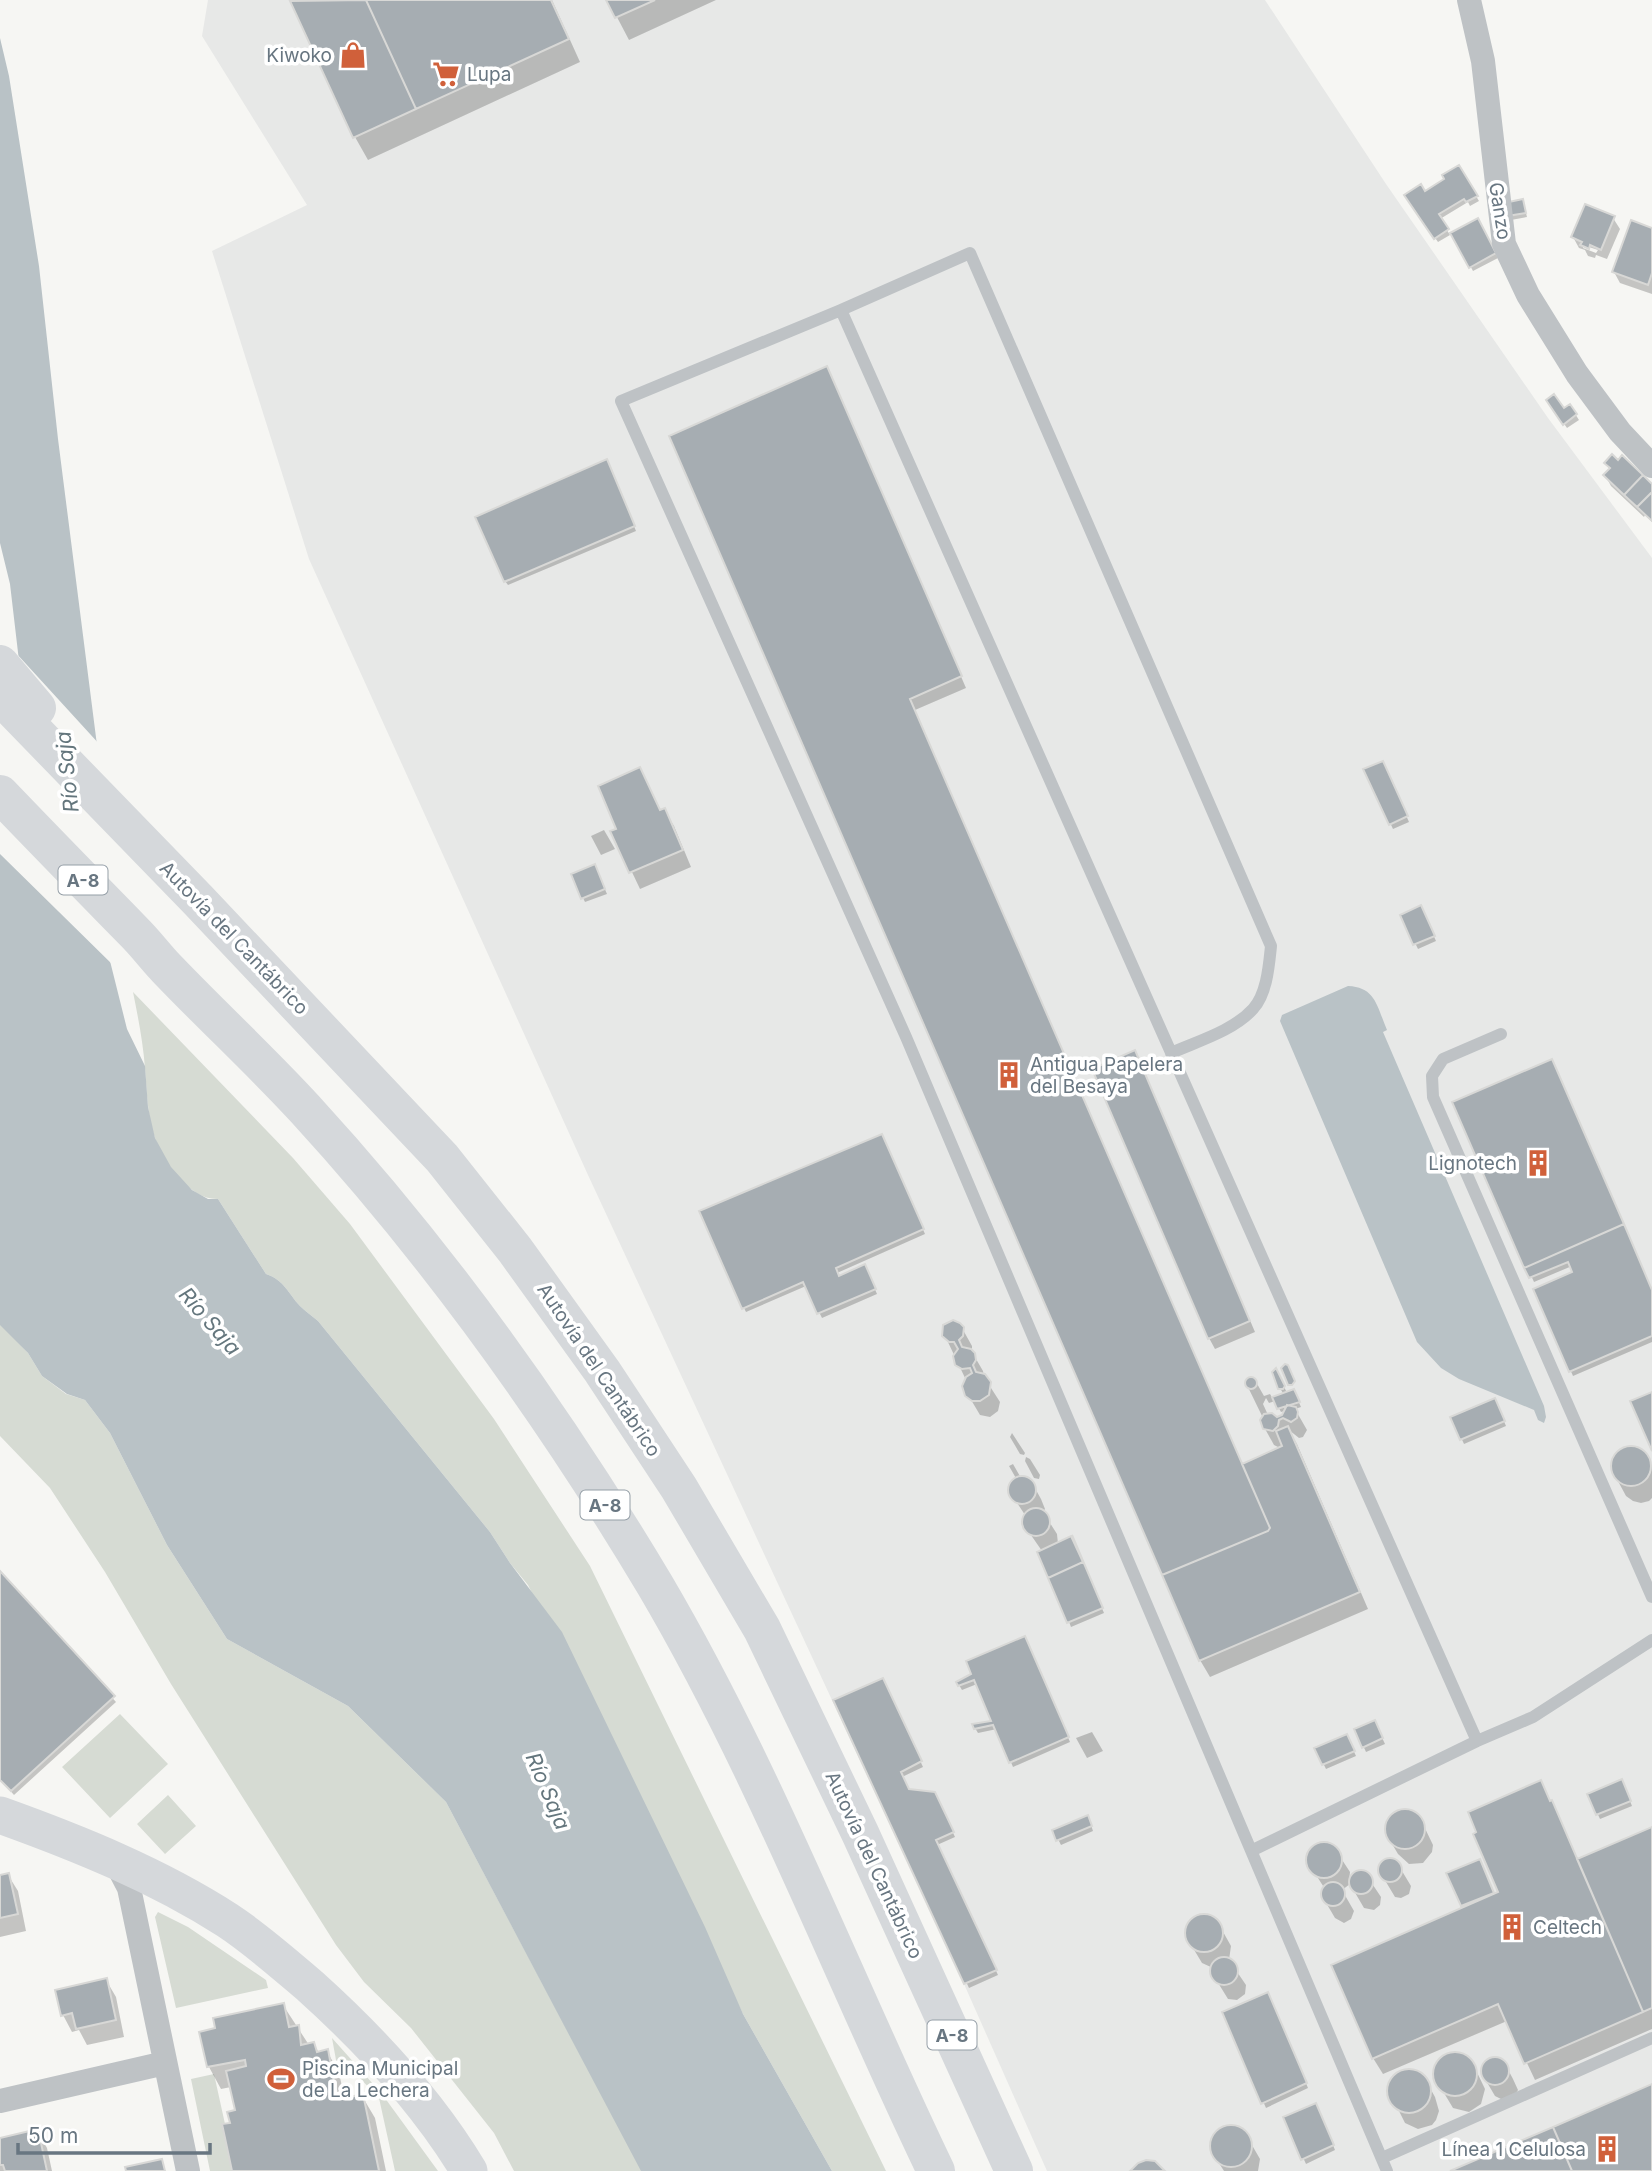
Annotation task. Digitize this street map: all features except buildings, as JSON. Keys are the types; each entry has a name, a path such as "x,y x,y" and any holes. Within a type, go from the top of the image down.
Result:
{"highway":[{"path":"0,664 163,848 198,900"},
{"name":"Autovía del Cantábrico","path":"0,696 442,1158 478,1201 563,1315 679,1488 740,1589 865,1844 1014,2171"},
{"name":"A-8","path":"0,794 140,938 165,968 305,1109 433,1262 515,1370 599,1494 658,1590 715,1694 818,1910 934,2171"},
{"path":"0,828 111,933 165,968"}],"main road":[{"path":"0,1815 64,1838 177,1891 228,1920 279,1958 375,2048 421,2103 468,2171"}],"street":[{"name":"Ganzo","path":"1469,0 1483,61 1504,244 1535,306 1577,374 1620,432 1652,466"},
{"path":"115,1861 129,1888 188,2171"},
{"path":"0,2101 165,2063"}],"lane":[{"path":"1171,1053 1229,1028 1255,1008 1268,975 1271,946 970,253 841,310 621,401 906,1037 1387,2171"},
{"path":"841,310 1477,1741"},
{"path":"1501,1034 1443,1059 1432,1076 1433,1097 1652,1597"},
{"path":"1253,1850 1532,1717 1652,1640"},
{"path":"1382,2158 1652,2038"}],"shaded area":[{"path":"208,0 1265,0 1386,184 1548,418 1652,558 1652,2171 1047,2171 964,1984 588,1175 309,559 212,251 307,205 202,36"},
{"path":"133,992 293,1158 350,1224 494,1419 590,1566 886,2171 832,2171 743,2014 528,1585 490,1532 318,1321 300,1306 282,1283 266,1274 218,1199 208,1198 188,1187 172,1169 155,1138 150,1121 143,1049"},
{"path":"0,1323 28,1353 42,1376 66,1394 85,1400 110,1433 167,1545 227,1639 348,1706 446,1802 642,2171 514,2171 494,2133 411,2028 364,1982 336,1945 50,1488 0,1436"},
{"path":"120,1714 168,1764 110,1818 62,1767"},
{"path":"168,1795 196,1826 165,1854 137,1824"},
{"path":"158,1912 188,1927 266,1980 268,1988 176,2008 155,1917"},
{"path":"332,2038 382,2094 438,2171 395,2171 379,2098 353,2071 338,2071"},
{"path":"214,2074 232,2171 210,2171 191,2079"}],"water":[{"name":"Río Saja","path":"0,38 9,76 39,266 98,753 107,949 127,1029 145,1066 148,1107 155,1138 171,1167 192,1190 208,1199 218,1199 266,1274 282,1283 300,1306 318,1321 490,1532 562,1632 705,1927 743,2014 832,2171 641,2171 446,1802 348,1706 227,1639 167,1545 110,1433 85,1400 67,1394 42,1376 28,1353 0,1325 0,728 21,678 10,584 0,543"},
{"path":"1348,986 1357,987 1370,994 1378,1006 1387,1030 1383,1032 1544,1406 1544,1423 1538,1420 1534,1410 1459,1379 1441,1368 1417,1342 1280,1021 1282,1015"}],"pier":[{"path":"16,653 101,746 107,839 105,912 116,968 0,854 0,719 17,678"}],"place":[{"name":"Kiwoko","path":"353,55"},
{"name":"Lupa","path":"446,74"},
{"name":"Antigua Papelera del Besaya","path":"1009,1075"},
{"name":"Lignotech","path":"1538,1163"},
{"name":"Celtech","path":"1512,1927"},
{"name":"Piscina Municipal de La Lechera","path":"281,2079"},
{"name":"Línea 1 Celulosa","path":"1607,2149"}]}
